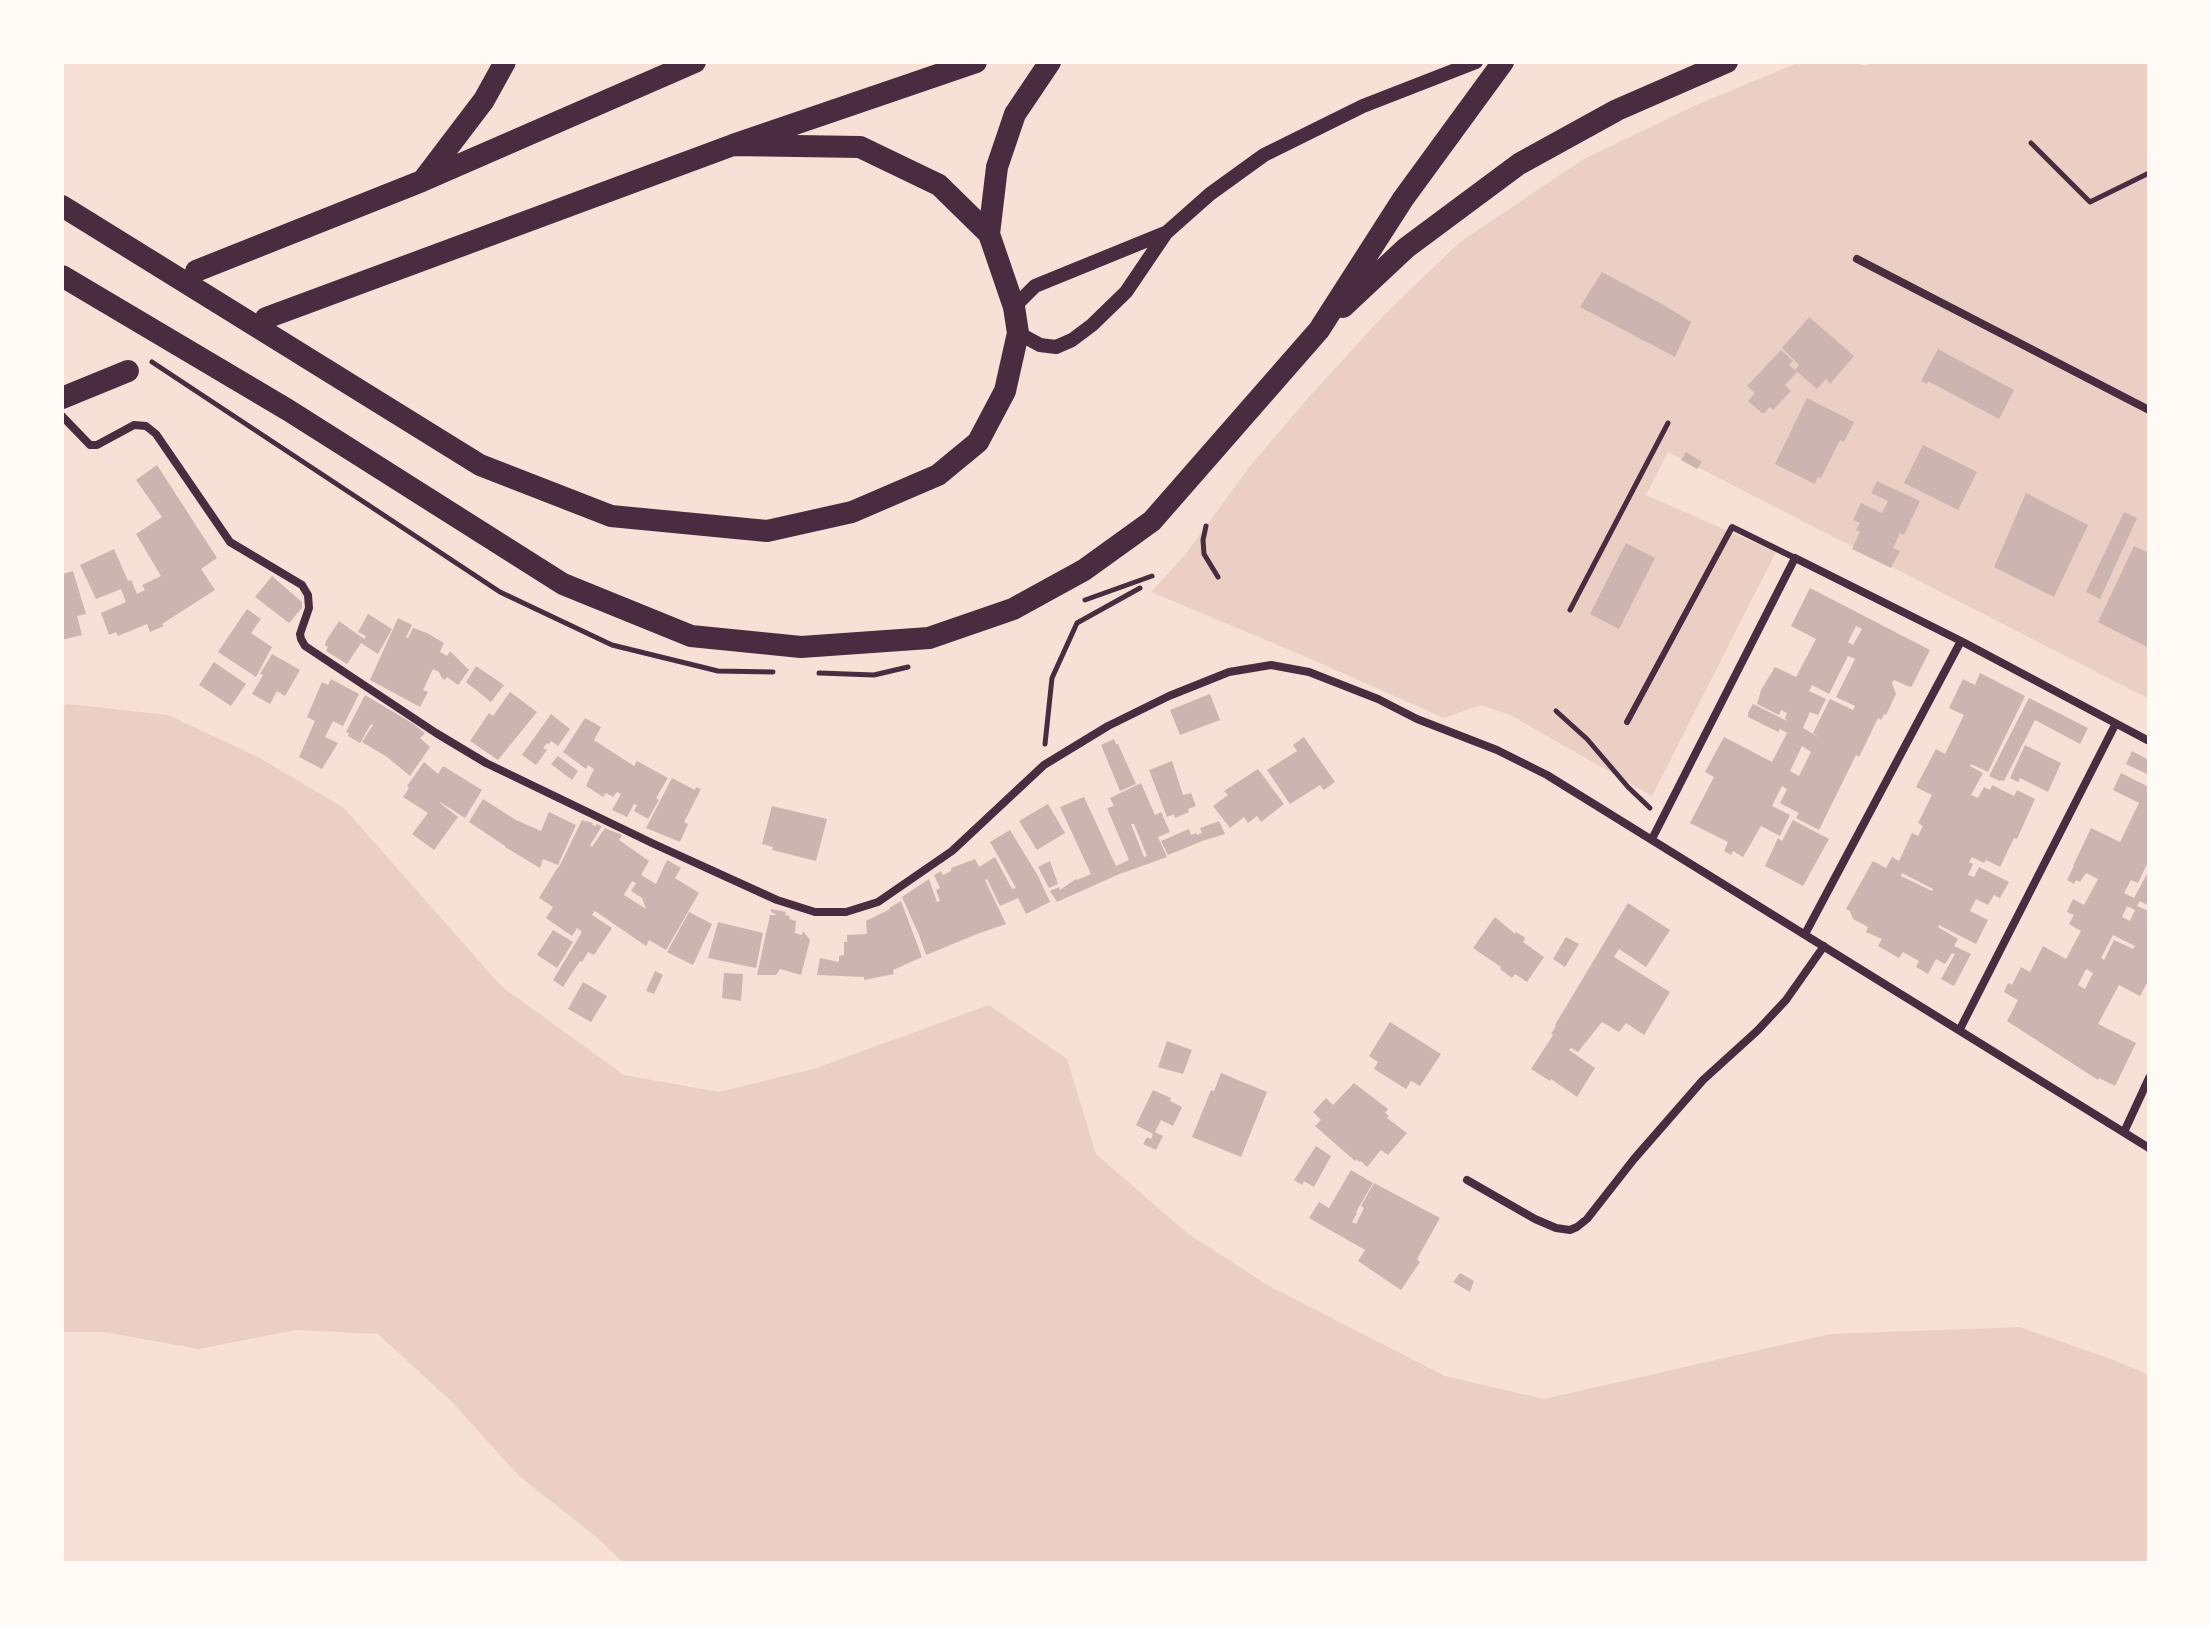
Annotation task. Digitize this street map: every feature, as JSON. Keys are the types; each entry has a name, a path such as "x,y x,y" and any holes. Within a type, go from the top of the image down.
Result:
{"highway":[{"path":"422,181 484,100 505,62"},
{"path":"196,271 422,181 695,62"},
{"path":"266,318 733,145 976,62"},
{"path":"62,206 480,465 611,516 767,531 852,512 938,475 978,442 1005,391 1018,333 1014,307 989,234 997,167 1015,114 1050,62"},
{"path":"1319,330 1403,199 1503,62"},
{"path":"62,276 288,410 563,584 691,636 801,647 929,638 1013,609 1084,570 1152,521 1319,330 1406,248 1519,164 1617,110 1727,62"},
{"path":"733,145 860,147 939,185 989,234"},
{"path":"62,398 128,371"}],"street":[{"path":"1018,333 1040,345 1056,347 1072,340 1126,292 1166,233 1210,194 1264,155 1363,106 1476,62"},
{"path":"1014,307 1035,286 1166,233"},
{"path":"1857,259 2149,410"},
{"path":"62,416 90,445 97,445 134,425 146,426 156,434 230,542 302,585 308,595 309,608 300,634 305,646 486,763 777,900 815,912 846,912 878,902 952,851 1044,765 1108,726 1169,696 1229,672 1271,665 1309,672 1378,699 1547,775 2149,1148"},
{"path":"1652,839 1795,558 1961,641 2149,741"},
{"path":"1805,934 1961,641"},
{"path":"1960,1029 2115,725"},
{"path":"1467,1180 1556,1228 1570,1230 1577,1227 1703,1080 1786,1000 1824,946"},
{"path":"2124,1132 2149,1078"}],"lane":[{"path":"1627,722 1732,527 1795,558"}],"path":[{"path":"2031,143 2090,202 2149,173"},
{"path":"190,386 500,592 612,645 718,671 780,672"},
{"path":"1570,610 1668,423"},
{"path":"1206,526 1204,554 1218,577"},
{"path":"1076,604 1152,576"},
{"path":"1044,765 1052,678 1077,623 1140,588"},
{"path":"812,673 874,675 918,665"},
{"path":"1556,711 1587,739 1628,787 1662,819"}],"shaded area":[{"path":"1800,62 1854,62 1865,66 1874,62 2149,62 2149,699 1668,452 1646,495 1776,552 1652,796 1510,715 1481,705 1444,718 1151,592 1184,556 1251,465 1308,398 1383,316 1460,242 1582,160 1696,105"},
{"path":"68,704 168,715 258,757 344,808 501,986 624,1075 719,1092 813,1069 989,1005 1067,1059 1096,1154 1187,1233 1269,1286 1445,1376 1544,1399 1830,1334 2020,1327 2116,1361 2149,1375 2149,1563 624,1563 594,1535 519,1476 451,1401 378,1334 296,1330 199,1349 104,1332 62,1332 62,706"}],"building":[{"path":"1602,272 1691,322 1675,357 1580,307"},
{"path":"1809,317 1854,356 1830,384 1826,379 1817,389 1795,370 1799,365 1782,348"},
{"path":"1938,349 2014,390 1999,419 1928,381 1927,384 1921,381"},
{"path":"1781,350 1793,361 1789,365 1797,372 1785,385 1791,391 1773,410 1770,407 1763,414 1748,401 1755,393 1747,386"},
{"path":"1807,398 1854,422 1815,484 1775,464"},
{"path":"1923,445 1977,472 1958,510 1904,483"},
{"path":"1686,452 1702,462 1697,469 1681,460"},
{"path":"157,465 217,558 201,569 215,590 162,624 164,626 150,632 147,624 118,636 116,632 109,635 101,613 126,602 121,589 96,599 80,565 114,549 137,594 145,590 142,585 161,576 136,534 162,517 136,480"},
{"path":"1877,481 1920,501 1904,535 1900,533 1893,548 1900,551 1891,568 1852,549 1860,532 1856,530 1860,523 1853,520 1861,503 1882,513 1888,501 1871,493"},
{"path":"2026,493 2088,525 2054,597 1994,567"},
{"path":"2124,512 2137,518 2100,599 2086,592"},
{"path":"1626,543 1655,558 1619,629 1590,614"},
{"path":"2134,546 2149,553 2149,648 2098,622"},
{"path":"73,571 86,614 77,616 82,635 62,640 62,574"},
{"path":"272,576 302,602 302,608 289,623 255,597"},
{"path":"1810,588 1930,650 1912,686 1894,680 1892,683 1896,694 1886,715 1881,720 1878,718 1859,757 1856,755 1819,830 1796,818 1799,813 1780,803 1787,789 1782,786 1772,806 1790,815 1780,836 1761,826 1743,857 1733,851 1731,855 1724,851 1728,842 1690,823 1714,777 1705,772 1724,737 1772,762 1787,733 1780,729 1778,732 1748,717 1748,713 1753,704 1787,721 1787,713 1781,710 1779,715 1757,704 1761,690 1775,667 1796,677 1816,639 1791,626","holes":["1856,626 1862,629 1853,645 1848,642","1848,656 1855,659 1836,697 1855,706 1853,710 1830,699 1813,733 1820,738 1803,728 1810,712 1818,715 1826,699 1809,691 1812,685 1829,694","1802,746 1811,752 1799,776 1790,771"]},
{"path":"247,609 261,619 251,633 272,647 256,677 218,652"},
{"path":"368,614 392,629 378,654 361,643 347,664 326,651 326,641 339,621 364,639 366,636 358,632"},
{"path":"398,618 412,625 406,637 413,628 427,633 444,643 440,652 447,656 450,651 469,670 458,685 447,677 445,680 433,669 423,690 428,692 420,707 370,680"},
{"path":"272,654 300,670 285,696 277,691 270,704 252,694"},
{"path":"214,662 246,684 231,706 199,685"},
{"path":"476,666 504,685 491,702 466,682"},
{"path":"1980,673 2025,696 1988,772 1971,764 1983,773 1971,795 1978,798 1984,787 1990,790 1992,785 2014,796 2017,790 2035,799 2000,867 1972,857 1969,862 1973,864 1968,875 1974,877 1979,867 2009,882 2000,898 1994,895 1988,905 1976,899 1970,911 1988,920 1976,944 1938,927 1958,939 1954,946 1971,954 1954,986 1941,979 1955,954 1952,953 1945,964 1936,959 1928,974 1916,967 1919,961 1903,952 1899,958 1878,946 1882,939 1866,932 1868,927 1853,919 1846,909 1873,861 1886,868 1892,857 1899,861 1912,833 1918,836 1923,826 1918,823 1932,795 1916,787 1936,749 1945,754 1964,715 1949,708 1963,679 1975,685","holes":["1902,873 1933,889 1901,876"]},
{"path":"331,679 359,694 343,726 333,721 325,737 338,743 322,769 299,757 315,721 307,717 322,682 328,685"},
{"path":"510,692 537,712 498,760 470,741 489,713 493,716"},
{"path":"1210,694 1220,720 1180,735 1170,710"},
{"path":"365,695 425,733 420,738 430,747 410,776 362,742 373,725 360,743 348,736 346,732"},
{"path":"2029,698 2088,728 2080,744 2035,720 2004,781 2000,781 1989,776"},
{"path":"551,714 570,729 558,746 551,741 547,743 543,748 547,750 536,765 522,755"},
{"path":"585,718 601,727 594,740 634,766 637,761 668,778 648,819 634,811 637,805 634,804 627,817 612,810 621,794 617,792 613,797 606,793 603,797 586,786 594,769 588,765 586,769 563,752"},
{"path":"1304,737 1335,782 1324,790 1320,785 1290,804 1267,770 1297,751 1293,745"},
{"path":"1114,739 1136,784 1120,791 1101,745"},
{"path":"2025,745 2061,763 2048,792 2020,778 2018,782 2010,778"},
{"path":"2132,751 2149,760 2149,775 2126,764"},
{"path":"558,756 578,771 572,780 551,764"},
{"path":"1172,761 1183,795 1191,793 1196,806 1175,818 1174,814 1167,817 1149,770"},
{"path":"424,762 438,774 443,766 482,790 465,818 440,802 458,817 434,850 412,834 428,813 403,797"},
{"path":"1258,769 1284,804 1261,822 1257,816 1248,823 1244,817 1230,828 1213,806 1228,795 1224,791"},
{"path":"2121,773 2149,787 2149,860 2138,883 2131,880 2124,893 2134,898 2149,870 2149,906 2140,901 2137,906 2149,911 2149,979 2140,996 2119,985 2098,1024 2136,1043 2115,1086 2098,1080 2007,1021 2018,1000 2004,992 2008,983 2012,985 2021,967 2030,972 2043,946 2066,959 2081,931 2069,924 2074,915 2067,912 2073,899 2084,905 2098,879 2086,873 2080,882 2076,880 2074,884 2067,880 2073,866 2091,828 2120,842 2139,803 2113,790","holes":["2127,906 2135,910 2130,921 2122,917","2113,935 2135,946 2133,949 2114,940 2104,960 2101,958","2086,969 2093,973 2085,989 2078,985"]},
{"path":"672,778 695,790 696,787 701,789 684,822 688,824 680,842 646,828"},
{"path":"1141,783 1155,815 1161,812 1170,832 1158,837 1167,857 1057,902 1050,891 1059,887 1060,890 1076,879 1091,874 1060,807 1084,797 1116,866 1129,860 1107,808 1114,806 1110,798","holes":["1131,824 1134,824 1147,856 1144,857"]},
{"path":"483,799 516,820 541,831 549,812 576,825 558,865 543,859 540,868 469,822"},
{"path":"1048,804 1065,833 1037,850 1019,821"},
{"path":"772,806 827,819 816,861 772,850 773,847 762,844"},
{"path":"582,820 602,826 590,845 592,847 605,828 622,835 619,840 649,861 641,875 656,884 667,860 681,868 675,878 699,893 666,950 649,940 646,946 595,911 592,915 612,928 594,955 588,952 580,961 563,987 553,980 582,932 577,928 572,936 546,918 553,907 539,898 559,867","holes":["632,881 636,883 631,891 642,898 646,909 624,895"]},
{"path":"1793,820 1829,839 1803,886 1765,866 1778,838 1782,841"},
{"path":"1219,821 1225,834 1168,855 1161,841 1189,829 1191,835 1197,835 1202,833 1200,828"},
{"path":"1010,830 1050,902 1026,914 1018,898 1000,906 987,879 1006,924 926,955 902,897 929,879 937,902 940,901 936,890 940,888 934,875 941,871 943,875 951,868 975,859 979,867 995,857 1012,889 1016,888 990,842"},
{"path":"1050,861 1058,884 1049,888 1038,867"},
{"path":"901,901 922,957 893,970 894,974 864,980 864,977 817,975 820,958 839,962 839,956 844,955 847,935 867,934 866,921"},
{"path":"1628,903 1670,930 1646,967 1619,949 1614,957 1670,992 1644,1035 1626,1023 1619,1032 1602,1022 1578,1052 1569,1050 1595,1068 1577,1097 1531,1069"},
{"path":"771,909 786,912 789,919 796,921 795,933 802,935 803,931 810,940 801,975 780,969 776,975 757,975 770,915 777,915"},
{"path":"689,912 712,924 693,965 667,952"},
{"path":"1495,917 1515,934 1524,937 1523,942 1544,957 1527,982 1515,974 1512,978 1473,948"},
{"path":"718,922 763,933 756,968 708,958"},
{"path":"553,930 573,942 557,968 537,955"},
{"path":"1566,937 1579,944 1565,967 1553,959"},
{"path":"655,971 663,975 654,994 646,991"},
{"path":"724,973 743,974 741,1001 722,998"},
{"path":"583,982 607,996 591,1022 568,1009"},
{"path":"1390,1022 1441,1054 1420,1086 1411,1081 1406,1089 1374,1069 1378,1062 1369,1056"},
{"path":"1167,1041 1192,1050 1183,1074 1158,1067"},
{"path":"1221,1073 1267,1092 1241,1157 1192,1137"},
{"path":"1354,1083 1388,1109 1385,1113 1389,1116 1387,1118 1407,1133 1388,1155 1381,1150 1367,1167 1357,1159 1355,1161 1315,1126 1321,1120 1313,1112 1326,1098 1333,1105"},
{"path":"1153,1090 1182,1107 1173,1126 1161,1120 1155,1132 1163,1136 1156,1150 1143,1144 1153,1134 1136,1125"},
{"path":"1316,1146 1331,1156 1314,1187 1304,1181 1302,1185 1294,1180"},
{"path":"1351,1170 1373,1183 1352,1222 1356,1224 1364,1208 1361,1206 1374,1183 1440,1218 1417,1259 1420,1262 1401,1290 1358,1261 1365,1250 1309,1218 1319,1202 1329,1208"},
{"path":"1460,1273 1474,1281 1470,1292 1453,1282"}]}
